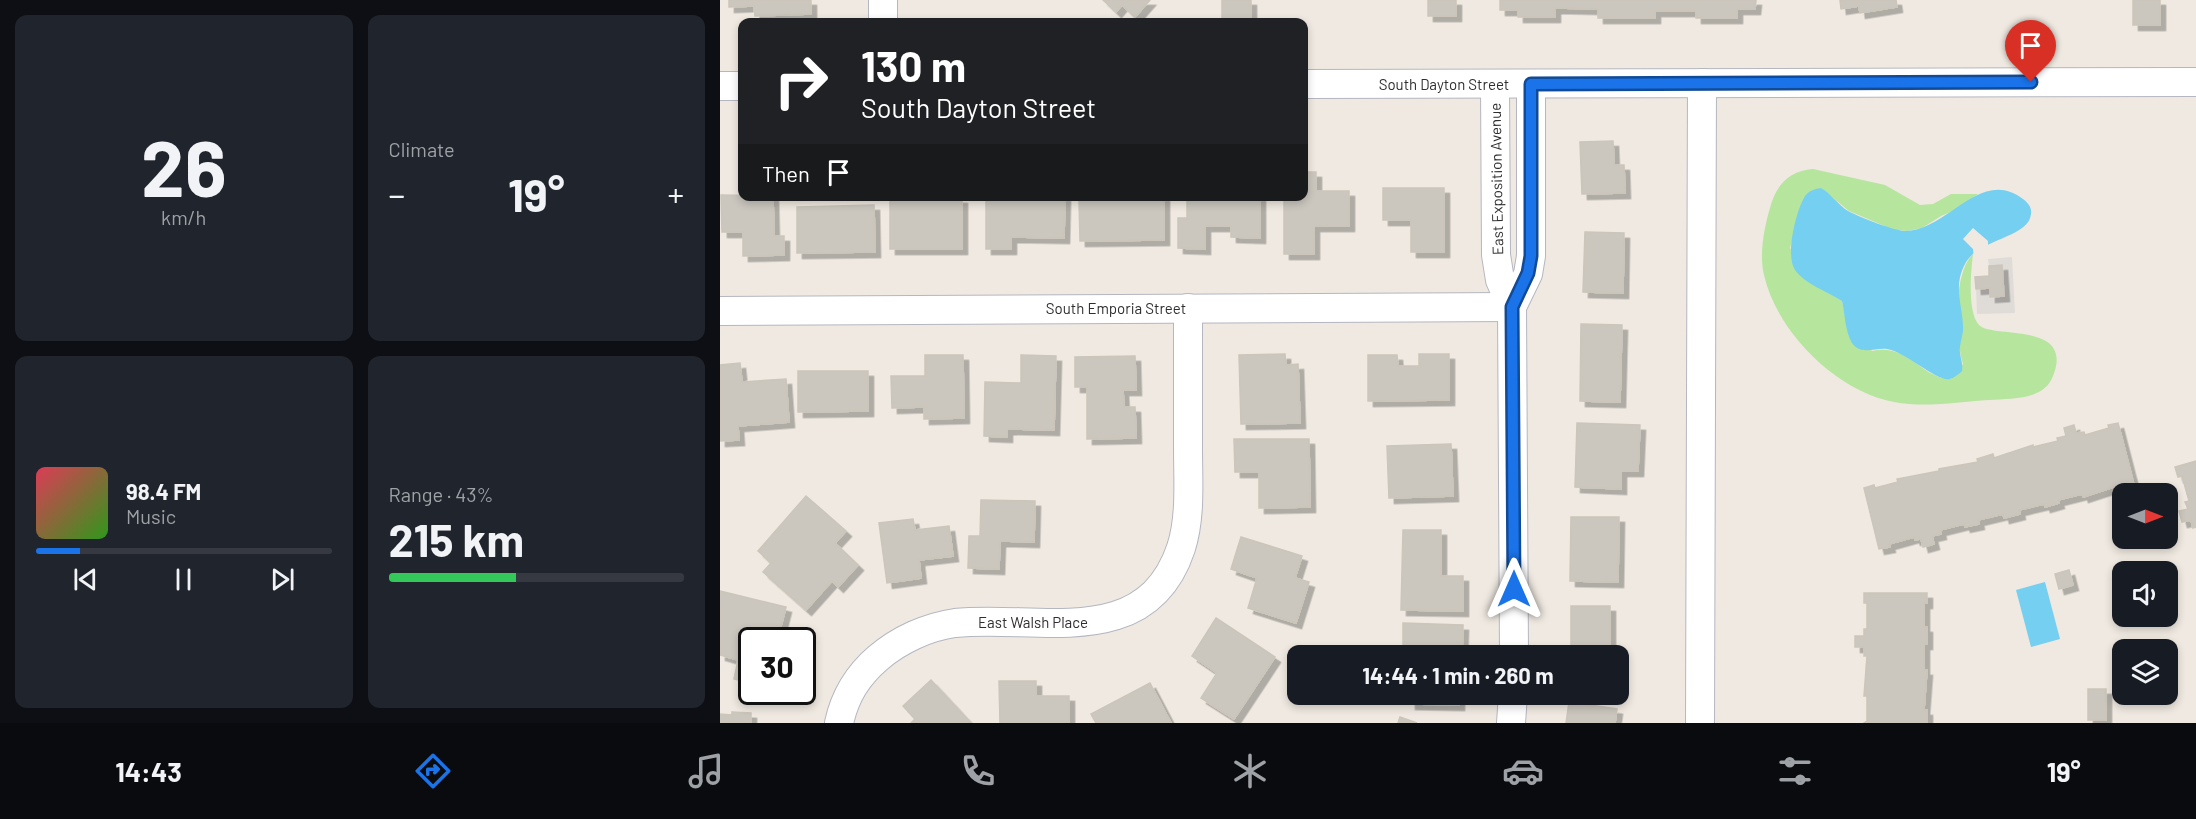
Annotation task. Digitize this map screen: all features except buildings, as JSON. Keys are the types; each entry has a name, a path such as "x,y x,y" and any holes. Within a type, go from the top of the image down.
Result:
{"street":[{"path":"883,0 883,18"},
{"name":"South Dayton Street","path":"1308,84 2196,82"},
{"path":"1700,723 1702,83"},
{"name":"East Exposition Avenue","path":"1495,84 1496,255 1500,280 1512,307 1514,645"},
{"name":"East Exposition Avenue","path":"1512,307 1528,273 1531,256 1531,84"},
{"path":"720,87 738,86"},
{"name":"South Emporia Street","path":"720,311 1512,307"},
{"name":"East Walsh Place","path":"839,723 846,697 857,679 888,649 908,638 956,623 1099,622 1135,607 1161,583 1173,567 1182,546 1187,510 1188,308"},
{"path":"1511,723 1512,705"}],"green space":[{"path":"1813,169 1885,185 1920,205 1933,204 1951,194 1978,194 1960,208 1922,228 1907,231 1894,230 1849,211 1821,188 1802,206 1790,248 1833,295 1842,301 1845,315 1872,351 1896,352 1931,374 1951,379 1963,364 1958,339 1957,306 1966,263 1973,254 1971,301 1975,319 1979,325 1987,329 2029,335 2043,339 2053,347 2057,359 2049,384 2026,397 1942,404 1906,404 1872,396 1851,386 1812,356 1782,317 1771,296 1764,275 1762,259 1766,224 1776,192 1790,176"}],"shaded area":[{"path":"2012,257 2015,313 1977,314 1976,289 1990,288 1991,297 2004,296 2002,266 1989,266 1988,259"}],"water":[{"path":"1821,188 1850,212 1904,231 1920,229 1978,195 1992,190 2007,191 2023,199 2029,205 2031,214 2028,222 2022,228 1980,249 1971,256 1961,273 1959,290 1963,323 1960,345 1962,371 1956,376 1944,379 1895,351 1864,350 1856,347 1848,333 1842,301 1811,284 1795,270 1792,263 1791,244 1798,212 1805,196"},
{"path":"2045,582 2060,639 2031,647 2016,590"}],"pier":[{"path":"1973,228 1988,241 1988,246 1974,258 1973,249 1963,239"}],"route":[{"path":"1514,589 1512,307 1528,273 1531,256 1531,84 2031,82"}]}
